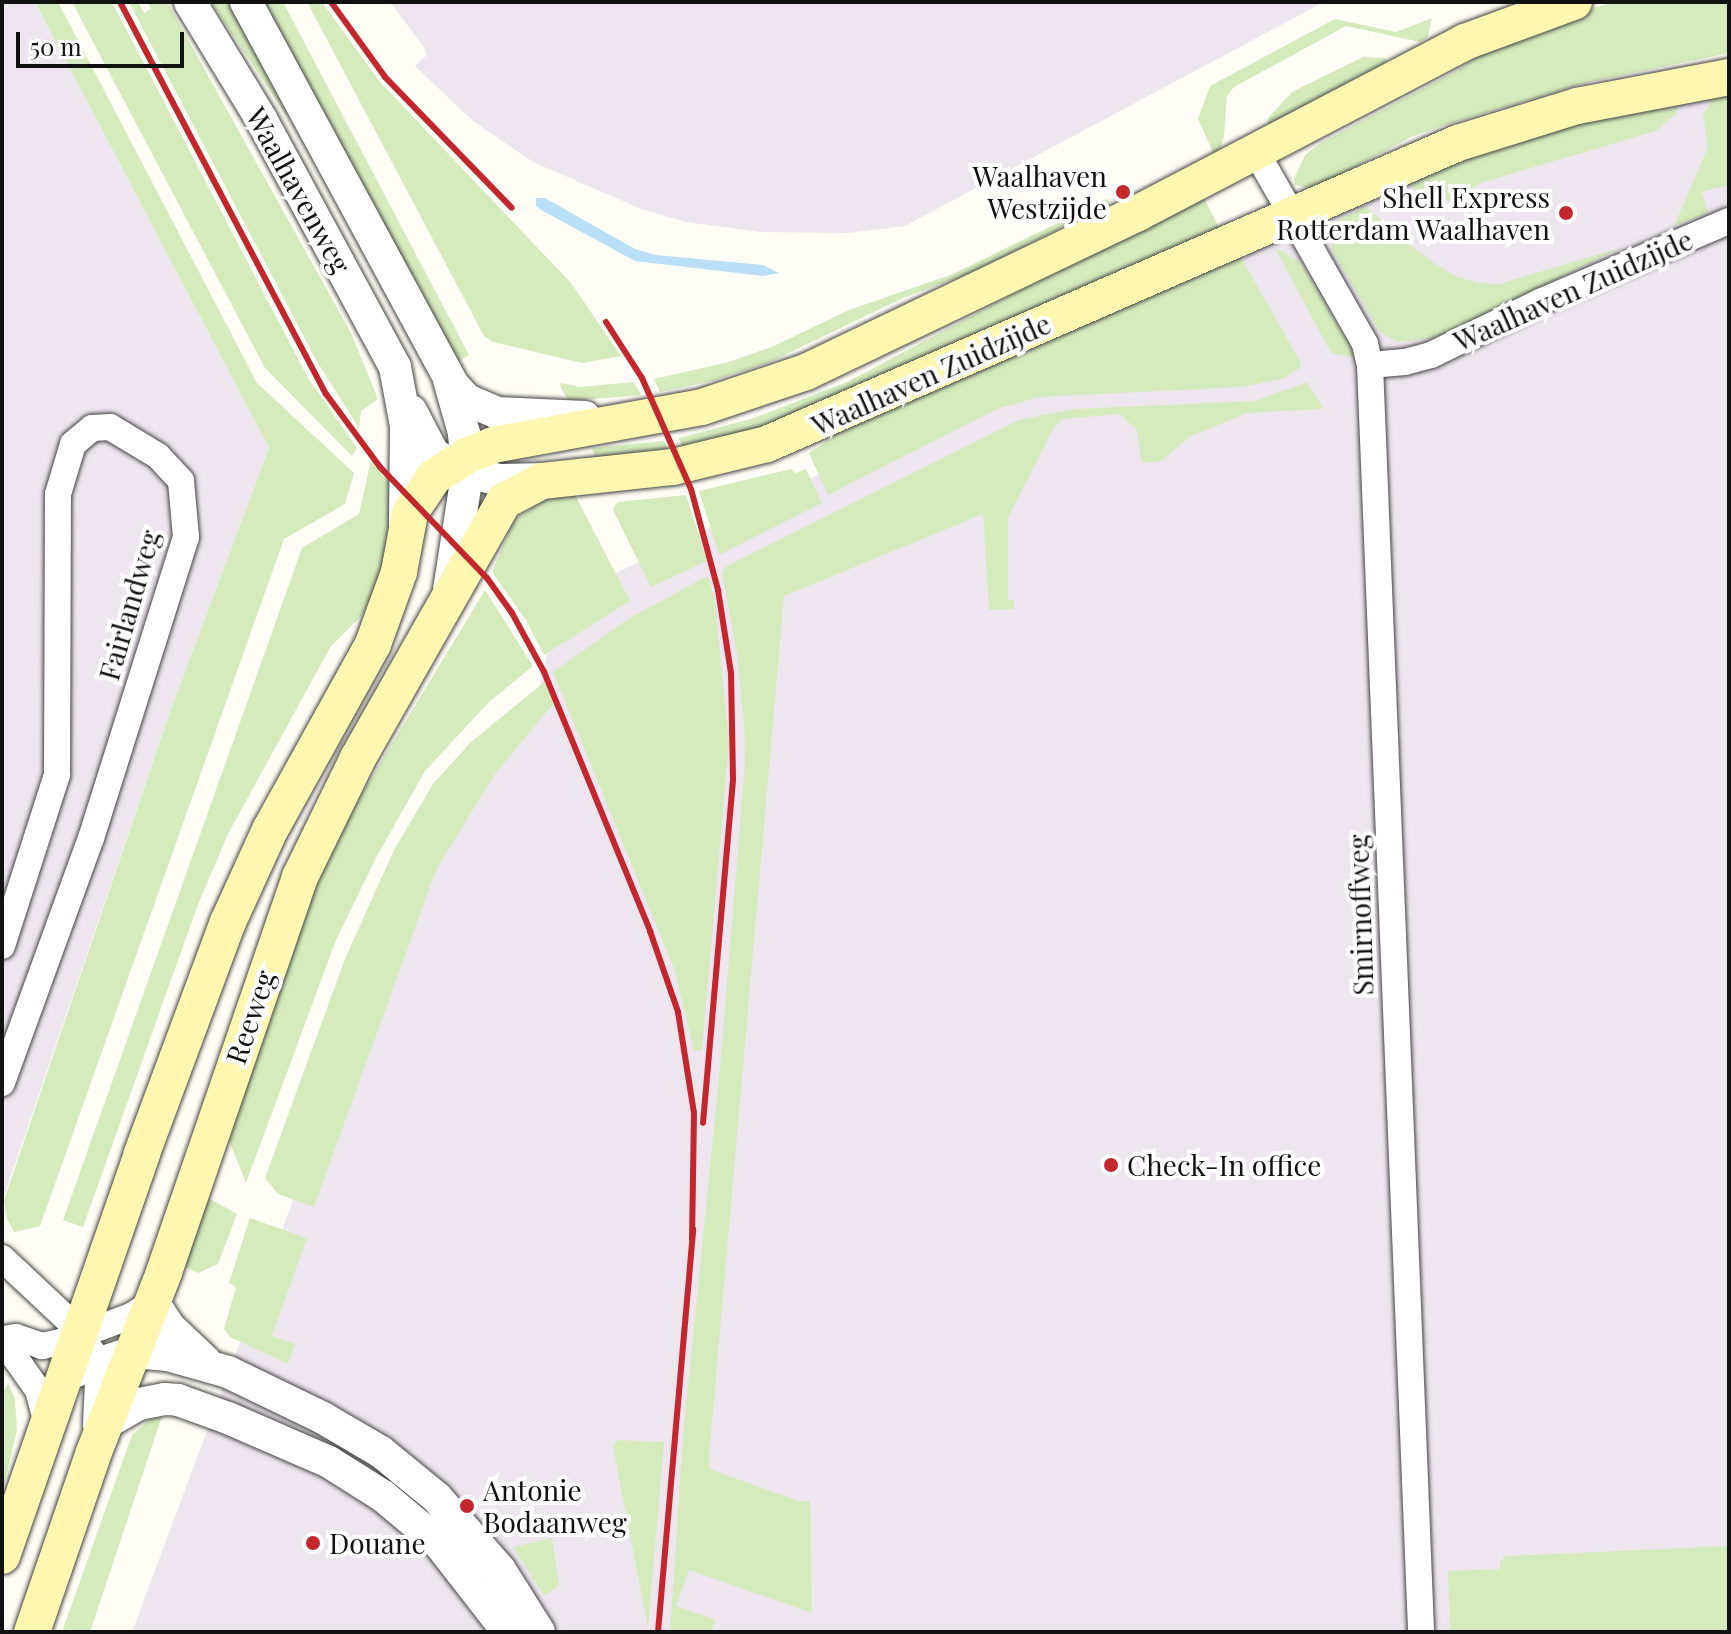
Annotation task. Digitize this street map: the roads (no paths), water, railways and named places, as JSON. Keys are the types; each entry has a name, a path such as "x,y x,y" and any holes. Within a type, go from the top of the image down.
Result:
{"main road":[{"name":"Waalhaven Zuidzijde","path":"465,462 505,442 702,407 806,372 1138,213 1465,42 1574,2"},
{"name":"Waalhaven Zuidzijde","path":"515,493 555,479 692,463 796,434 1477,136 1577,106 1729,77"},
{"name":"Reeweg","path":"2,1556 48,1428 81,1357 95,1295 142,1153 228,922 270,830 373,644 388,609 404,538 417,499 434,477 465,462"},
{"name":"Reeweg","path":"32,1632 100,1438 153,1302 274,943 300,877 358,758 494,515 515,493"}],"street":[{"name":"Waalhavenweg","path":"190,2 261,119 352,284 399,382 411,424"},
{"name":"Waalhavenweg","path":"246,2 457,394"},
{"path":"1255,150 1291,215"},
{"name":"Smirnoffweg","path":"1291,215 1365,344 1370,365 1421,1632"},
{"name":"Waalhaven Zuidzijde","path":"1370,365 1405,362 1431,355 1542,301 1729,221"},
{"name":"Waalhaven Zuidzijde","path":"457,394 497,413 547,418 648,415 702,407"},
{"name":"Reeweg","path":"447,600 465,462 457,394"},
{"name":"Reeweg","path":"404,538 411,424"},
{"path":"411,424 433,453 465,462"},
{"name":"Fairlandweg","path":"2,946 57,775 58,494 73,444 92,428 110,427 158,456 181,481 186,537 91,838 2,1083"},
{"name":"Waalhaven Zuidzijde","path":"465,462 500,480 555,479"},
{"path":"2,1258 54,1305 81,1357"},
{"path":"54,1305 81,1302 95,1295"},
{"path":"81,1357 153,1302 170,1328 210,1366"},
{"path":"48,1428 38,1390 2,1339 16,1337 81,1357 134,1352 168,1355 210,1366 291,1401 381,1452 408,1472 461,1523 500,1570 539,1632"},
{"name":"Reeweg","path":"81,1357 98,1399 100,1438"},
{"path":"100,1438 139,1404 178,1400 329,1462 383,1496 438,1542 508,1632"}],"water":[{"path":"536,198 545,198 635,249 656,255 763,265 779,273 763,276 635,261 541,210 536,206"}],"railway":[{"path":"120,2 326,394 380,467 487,578 512,613 544,672 650,931 678,1012 694,1113 692,1238"},
{"path":"331,2 385,77 512,208"},
{"path":"606,322 642,378 691,489 718,590 731,673 733,780 703,1123"},
{"path":"658,1632 693,1230"}],"place":[{"name":"Waalhaven Westzijde","path":"1123,192"},
{"name":"Shell Express Rotterdam Waalhaven","path":"1566,213"},
{"name":"Check-In office","path":"1111,1165"},
{"name":"Antonie Bodaanweg","path":"467,1506"},
{"name":"Douane","path":"313,1543"}]}
